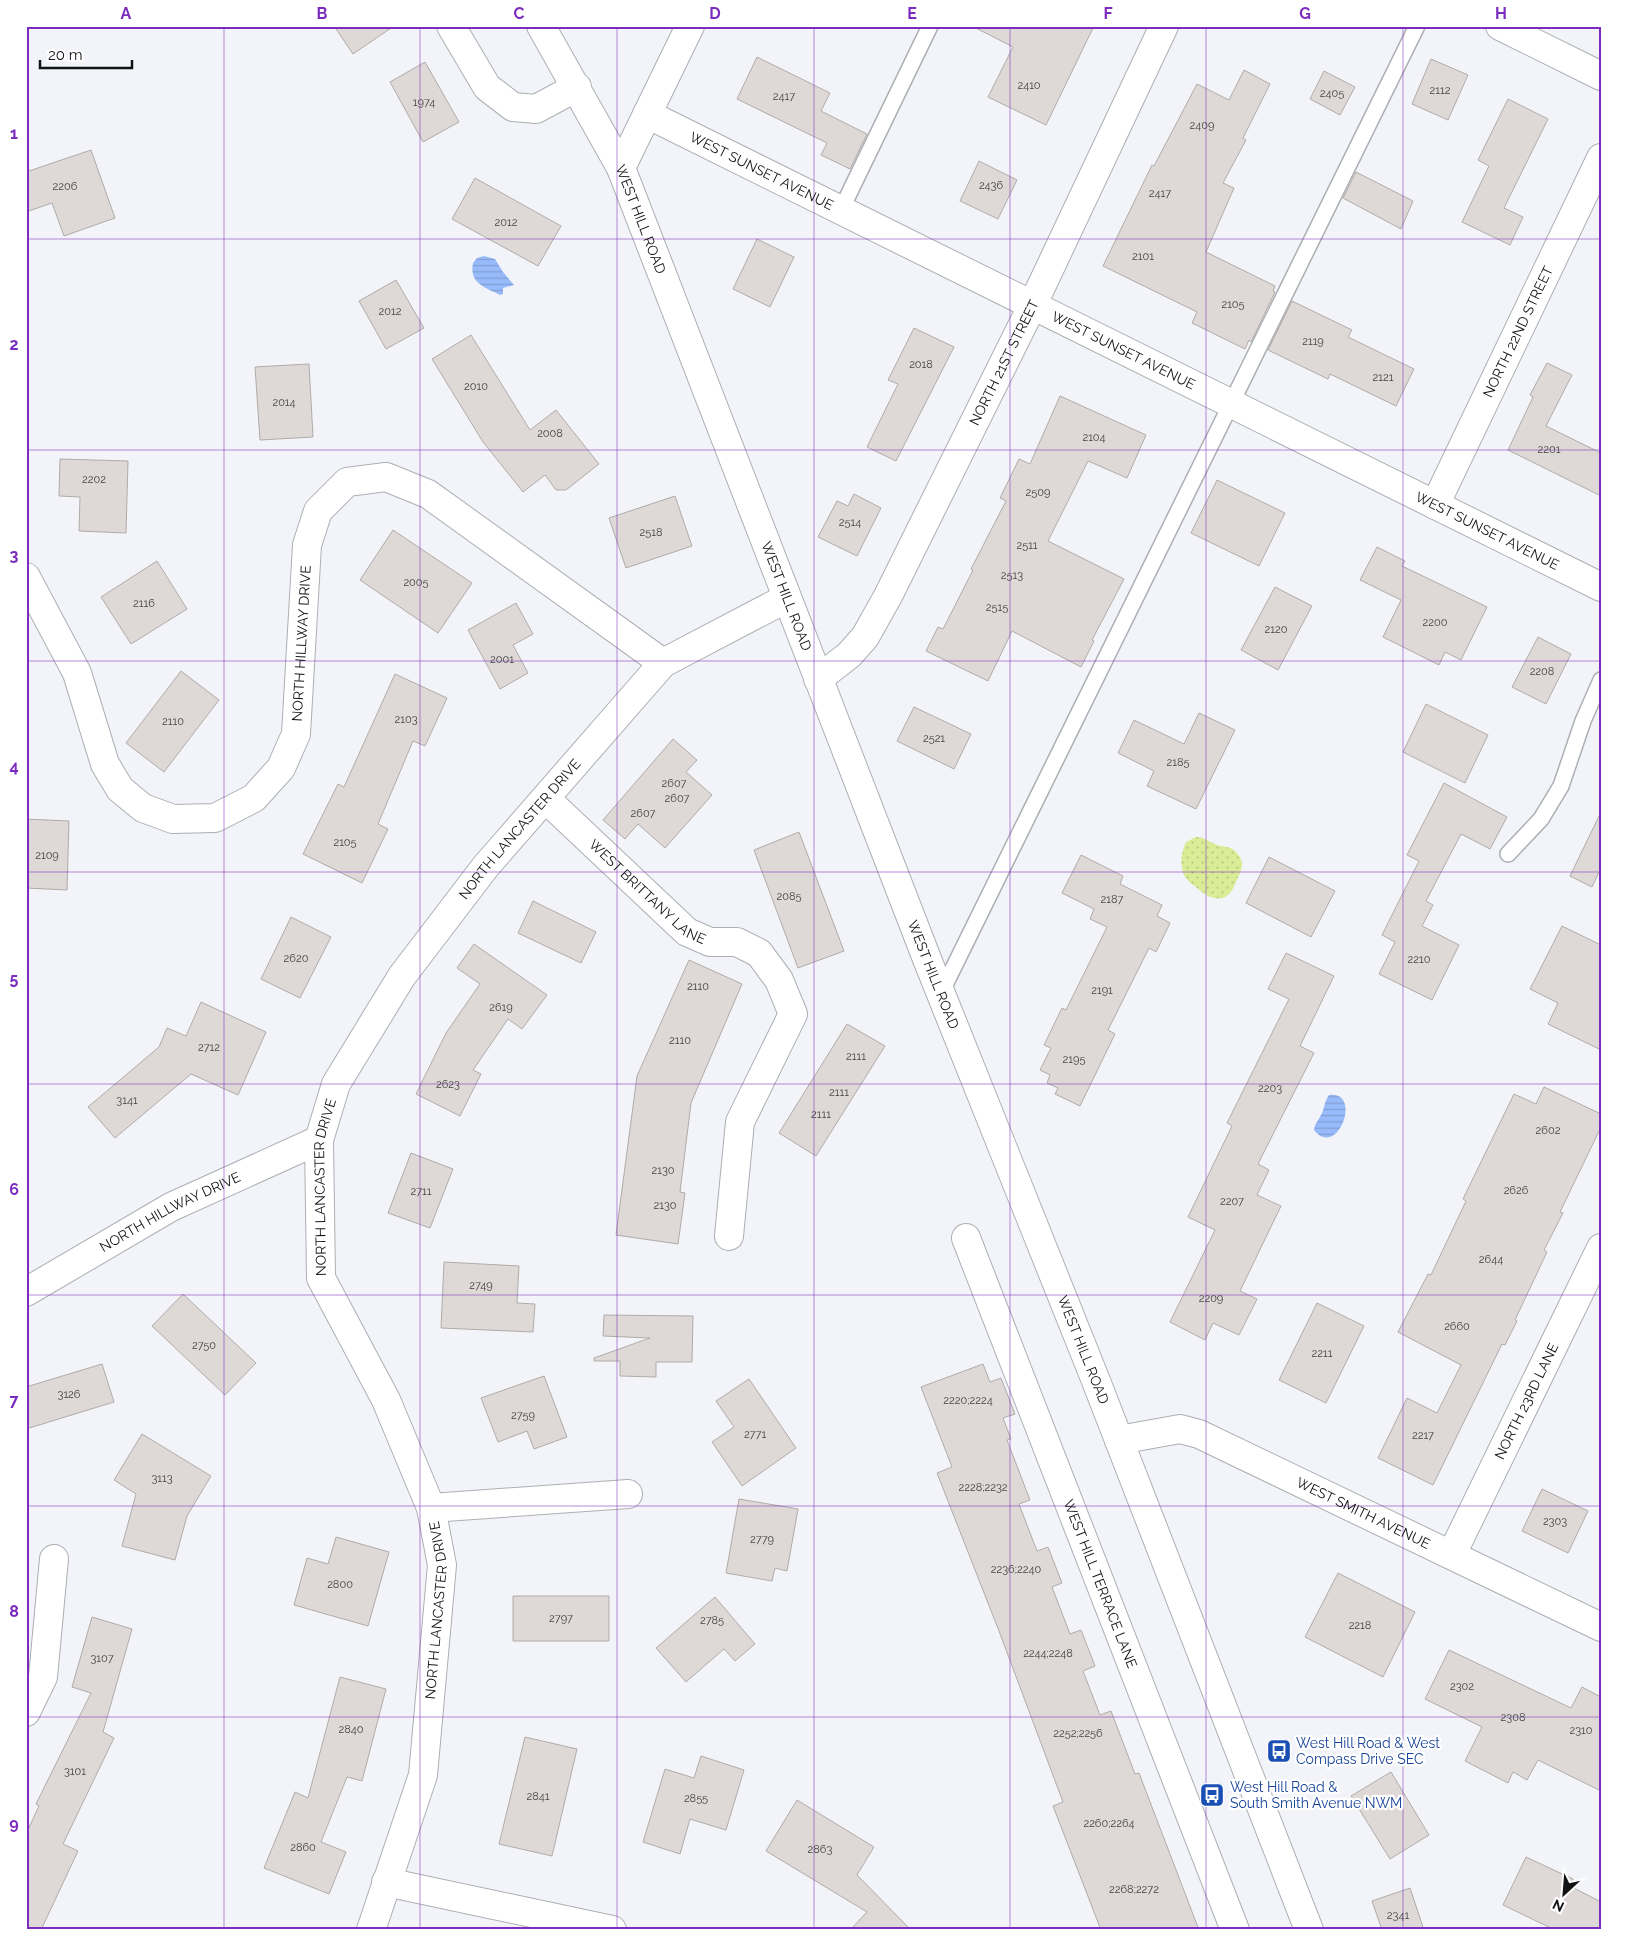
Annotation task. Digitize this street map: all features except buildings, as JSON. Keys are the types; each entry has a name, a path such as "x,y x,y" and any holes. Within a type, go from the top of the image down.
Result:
{"street":[{"path":"451,26 487,87 513,107 536,109 577,87"},
{"name":"WEST HILL ROAD","path":"541,26 621,168 786,598 1119,1440 1309,1930"},
{"path":"621,168 690,26"},
{"name":"NORTH 21ST STREET","path":"818,679 848,655 865,637 888,596 1032,306 1164,26"},
{"path":"1500,26 1601,76"},
{"name":"WEST SUNSET AVENUE","path":"647,114 1601,587"},
{"name":"NORTH 22ND STREET","path":"1435,505 1601,158"},
{"name":"NORTH HILLWAY DRIVE","path":"26,577 77,673 105,764 120,789 143,808 173,819 214,818 254,798 281,768 296,734 307,545 318,511 347,482 386,477 428,494 663,663"},
{"name":"NORTH LANCASTER DRIVE","path":"371,1930 422,1775 442,1565 431,1508 386,1400 321,1278 319,1140 336,1084 402,976 486,866 663,663 786,598"},
{"name":"WEST BRITTANY LANE","path":"546,799 687,932 710,942 737,942 759,953 779,980 793,1014 740,1122 729,1236"},
{"name":"NORTH HILLWAY DRIVE","path":"26,1292 171,1207 319,1140"},
{"name":"WEST HILL TERRACE LANE","path":"966,1238 1235,1930"},
{"name":"NORTH 23RD LANE","path":"1452,1554 1601,1248"},
{"name":"WEST SMITH AVENUE","path":"1119,1440 1180,1429 1199,1434 1601,1627"},
{"path":"431,1508 628,1494"},
{"path":"26,1712 43,1678 54,1559"},
{"path":"386,1882 612,1930"}],"lane":[{"path":"841,210 930,26"},
{"path":"941,993 1417,26"},
{"path":"1508,854 1541,819 1561,786 1583,722 1601,680"}],"green space":[{"path":"1196,837 1231,848 1241,859 1240,874 1233,889 1226,897 1219,899 1208,896 1187,880 1184,875 1182,858 1184,847 1186,842"}],"water":[{"path":"484,256 495,259 514,285 503,288 503,294 500,295 483,287 473,275 473,263 477,258"},
{"path":"1329,1095 1339,1096 1344,1103 1346,1112 1338,1131 1331,1136 1323,1137 1314,1130"}],"place":[{"name":"West Hill Road & West Compass Drive SEC","path":"1279,1751"},
{"name":"West Hill Road & South Smith Avenue NWM","path":"1212,1795"}]}
